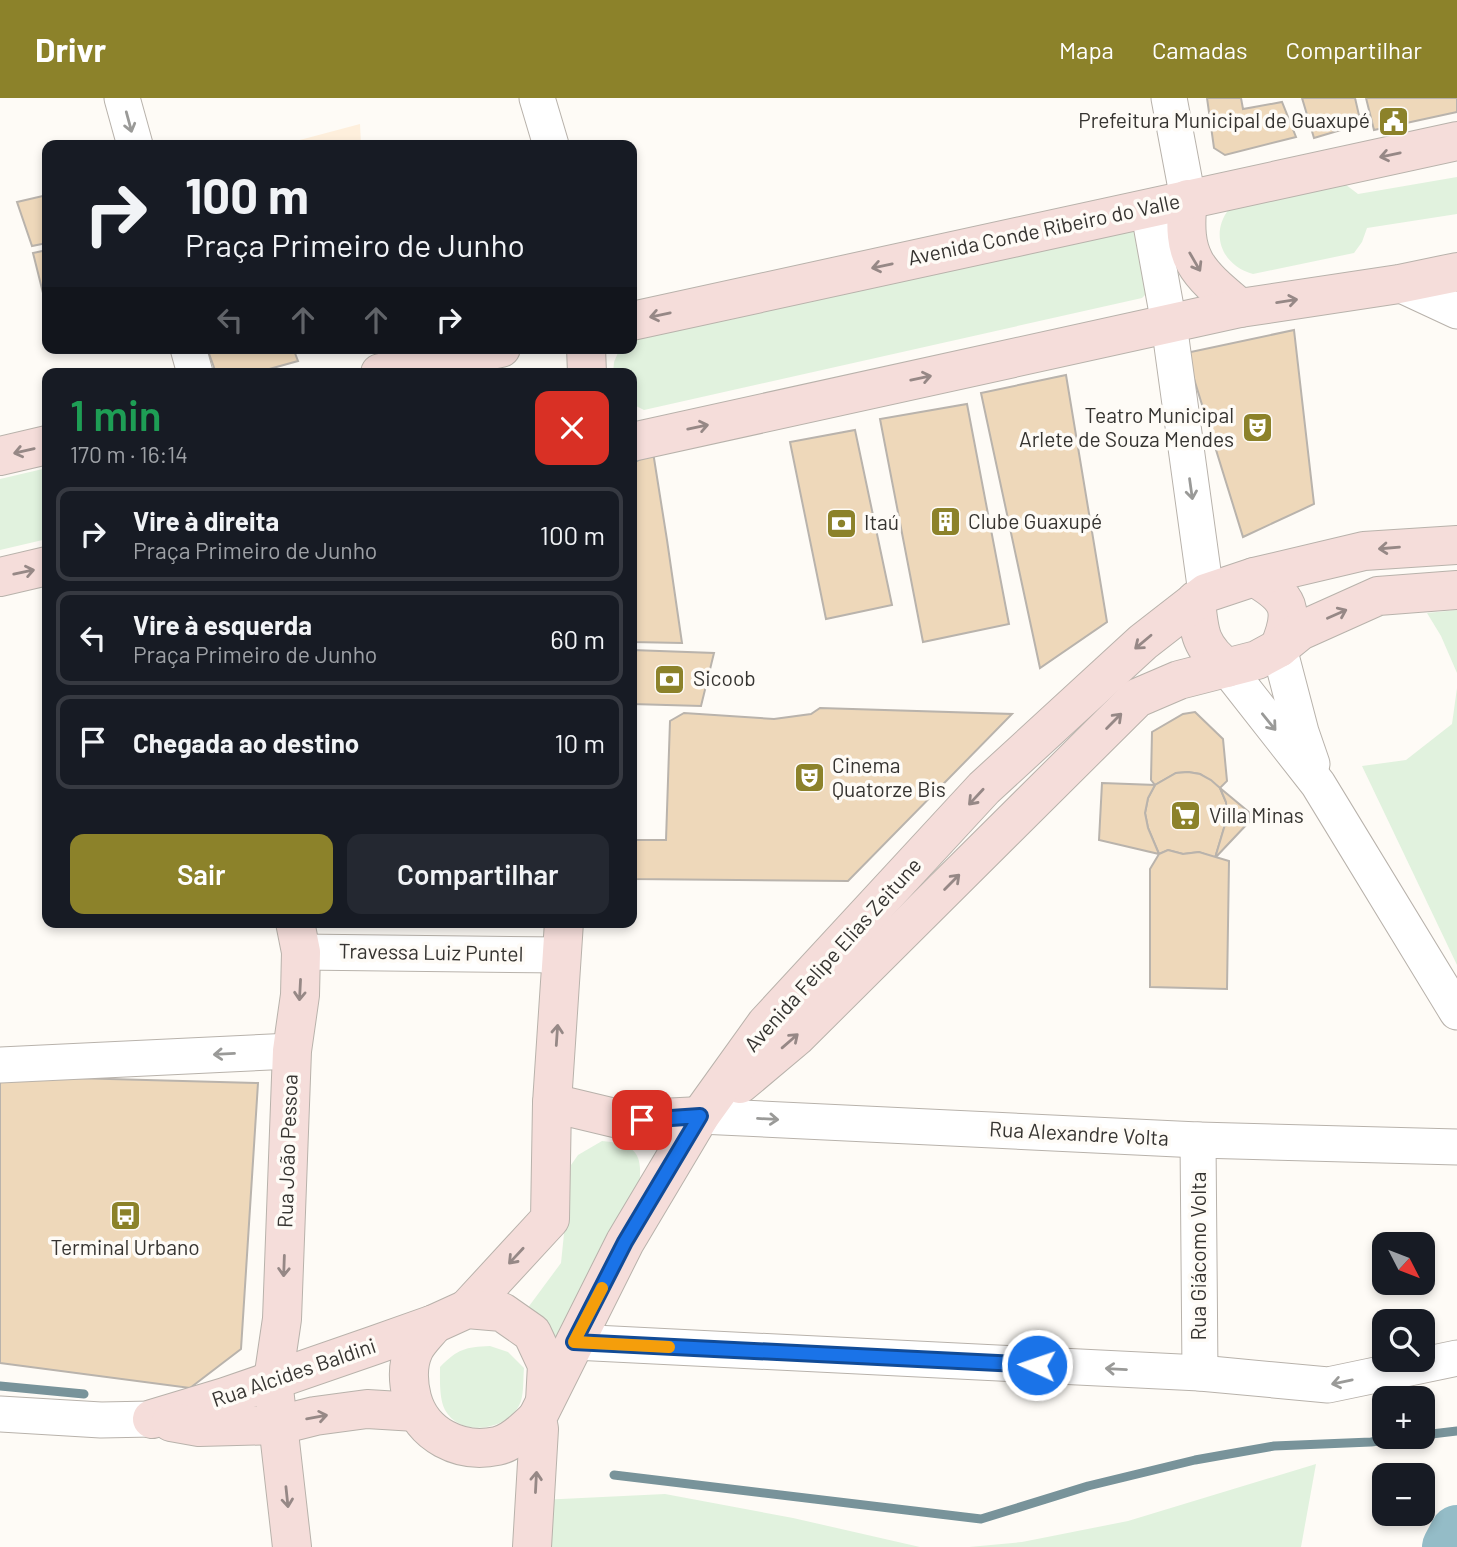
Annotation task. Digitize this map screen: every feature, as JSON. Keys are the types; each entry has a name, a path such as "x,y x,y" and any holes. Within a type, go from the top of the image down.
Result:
{"main road":[{"name":"Avenida Conde Ribeiro do Valle","path":"637,320 1457,141"},
{"path":"1188,198 1185,226 1189,251 1205,279 1240,308"},
{"path":"637,441 1240,308 1399,284 1457,272"},
{"path":"404,368 472,354"},
{"path":"0,456 42,446"},
{"name":"Avenida Felipe Elias Zeitune","path":"700,1116 766,1024 984,788 1143,642 1201,597 1254,577 1364,551 1457,545"},
{"path":"0,576 42,567"},
{"path":"1254,577 1275,589 1289,610 1288,625 1279,648"},
{"name":"Avenida Felipe Elias Zeitune","path":"700,1116 796,1037 1137,698 1180,680 1257,660 1279,648 1300,631 1378,596 1457,590"},
{"path":"1201,597 1202,642 1212,657 1227,668"},
{"name":"Rua João Pessoa","path":"292,1547 273,1380 282,1319 292,1051 300,996 298,937"},
{"path":"563,938 552,1103 550,1219 414,1349 407,1381 416,1412 437,1436 467,1448 500,1446 527,1428 541,1409 631,1234 700,1116"},
{"path":"552,1103 619,1120 700,1116"},
{"path":"550,1211 559,1171 573,1148 619,1120"},
{"path":"619,1120 637,1131 648,1150 650,1173 647,1197 631,1234"},
{"path":"450,1316 502,1312 532,1332 547,1365 539,1429 532,1547"},
{"name":"Rua Alcides Baldini","path":"152,1419 273,1380 450,1316"},
{"path":"152,1419 224,1380 252,1358 282,1319"},
{"name":"Rua Alcides Baldini","path":"152,1419 199,1427 279,1424 367,1409 416,1412"}],"street":[{"path":"122,98 134,140"},
{"path":"537,98 550,140"},
{"path":"1169,98 1188,198"},
{"path":"1148,208 1169,324 1201,597"},
{"path":"1399,284 1457,311"},
{"path":"1279,648 1318,784"},
{"path":"1227,668 1318,784 1457,1012"},
{"name":"Travessa Luiz Puntel","path":"298,937 563,938"},
{"path":"0,1065 292,1051"},
{"name":"Rua Alexandre Volta","path":"700,1116 1198,1140 1457,1147"},
{"name":"Rua Giácomo Volta","path":"1198,1140 1200,1373"},
{"path":"574,1342 1200,1373 1328,1385 1457,1358"},
{"name":"Rua Alcides Baldini","path":"0,1414 101,1420 152,1419"}],"shaded area":[{"path":"360,124 361,140 300,140"}],"green space":[{"path":"1457,177 1457,214 1367,228 1354,253 1253,274 1234,264 1222,248 1220,229 1229,209 1341,181 1358,194"},
{"path":"1134,226 1147,293 1142,298 644,410 637,406 637,368 613,368 617,354 637,354 637,335"},
{"path":"42,469 42,540 0,550 0,479"},
{"path":"1457,610 1457,673 1441,636 1427,613"},
{"path":"1457,688 1457,965 1362,766 1406,760 1452,724"},
{"path":"602,1141 622,1144 634,1151 640,1164 639,1185 556,1359 524,1313 561,1263 571,1165 578,1155"},
{"path":"490,1346 508,1352 524,1368 521,1401 516,1411 497,1424 473,1428 462,1425 452,1419 443,1405 440,1367 462,1350"},
{"path":"1316,1464 1301,1547 969,1547 1022,1542 1128,1521"},
{"path":"665,1494 793,1518 920,1547 539,1547 540,1500"}],"building":[{"path":"1207,98 1241,98 1243,109 1282,102 1296,137 1225,155 1214,148"},
{"path":"1302,98 1355,98 1361,124 1314,138"},
{"name":"Prefeitura Municipal de Guaxupé","path":"1366,98 1457,98 1457,112 1374,130"},
{"path":"42,196 42,244 32,246 17,202"},
{"path":"42,251 42,289 33,253"},
{"name":"Teatro Municipal Arlete de Souza Mendes","path":"1294,330 1314,504 1243,537 1186,353"},
{"path":"209,354 295,354 298,361 273,368 214,368"},
{"path":"1066,375 1107,622 1040,668 981,393"},
{"name":"Clube Guaxupé","path":"967,404 1009,624 923,642 880,419"},
{"name":"Itaú","path":"855,430 892,605 826,619 790,442"},
{"path":"653,452 682,643 637,642 637,461"},
{"name":"Sicoob","path":"637,650 714,653 701,706 637,704"},
{"name":"Cinema Quatorze Bis","path":"820,708 1012,714 848,881 637,879 637,840 666,840 670,721 684,713 774,719 811,714"},
{"path":"1195,712 1223,739 1227,781 1220,788 1200,774 1188,772 1176,773 1155,785 1151,780 1152,732 1183,714"},
{"name":"Villa Minas","path":"1188,772 1211,780 1220,788 1226,802 1227,818 1215,858 1199,852 1183,854 1168,850 1159,854 1148,828 1145,813 1148,798 1155,785 1176,773"},
{"path":"1102,783 1155,785 1148,798 1145,813 1159,854 1099,840"},
{"path":"1220,788 1250,813 1249,822 1215,858 1227,818 1226,802"},
{"path":"1168,850 1183,854 1199,852 1229,861 1227,989 1150,987 1150,869 1159,854"},
{"name":"Terminal Urbano","path":"0,1076 258,1083 241,1349 190,1388 0,1363"}],"waterway":[{"path":"0,1386 84,1394"},
{"path":"1435,1434 1457,1431"},
{"path":"614,1475 981,1519 1088,1486 1195,1460 1274,1446 1372,1442"},
{"path":"1449,1547 1457,1532"}],"slow traffic":[{"path":"602,1288 574,1342 669,1347"}],"place":[{"name":"Prefeitura Municipal de Guaxupé","path":"1393,121"},
{"name":"Teatro Municipal Arlete de Souza Mendes","path":"1257,428"},
{"name":"Clube Guaxupé","path":"945,522"},
{"name":"Itaú","path":"841,523"},
{"name":"Sicoob","path":"670,679"},
{"name":"Cinema Quatorze Bis","path":"809,778"},
{"name":"Villa Minas","path":"1186,816"},
{"name":"Terminal Urbano","path":"125,1216"}],"route":[{"path":"642,1120 700,1116 625,1242 574,1342 1037,1365"}]}
